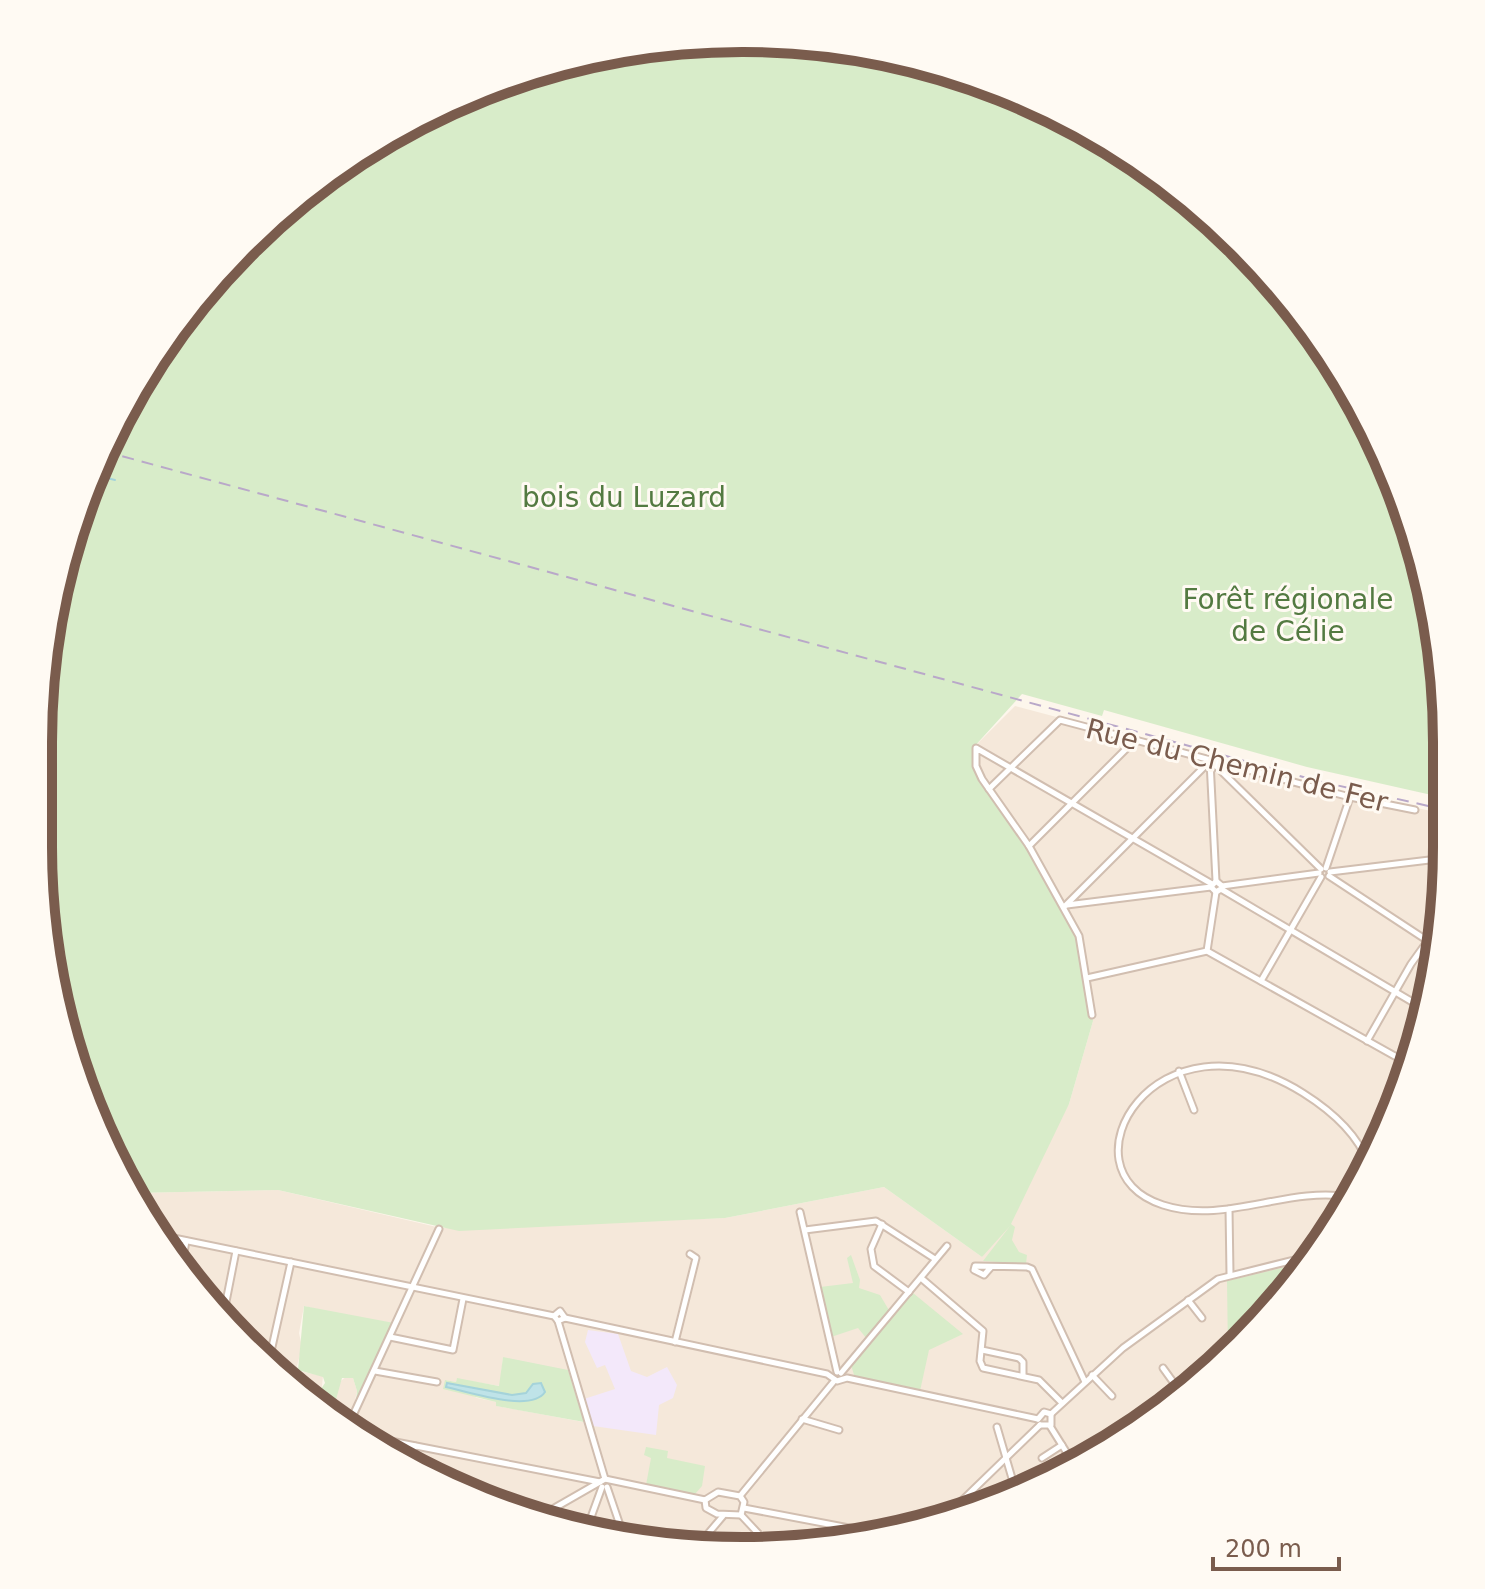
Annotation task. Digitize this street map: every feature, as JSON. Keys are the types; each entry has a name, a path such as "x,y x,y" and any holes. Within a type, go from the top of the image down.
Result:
{"street":[{"name":"Rue du Chemin de Fer","path":"1012,767 1060,720 1350,797 1415,810"},
{"path":"1029,846 1134,740"},
{"path":"1092,1015 1079,936 1029,846 976,766 978,747 1415,1003"},
{"path":"1065,906 1210,760"},
{"path":"1210,760 1324,873 1426,940 1367,1041"},
{"path":"1207,951 1216,887 1210,760"},
{"path":"989,789 1012,767"},
{"path":"1261,981 1324,873 1350,797"},
{"path":"1065,906 1433,860"},
{"path":"1086,978 1207,951 1399,1058"},
{"path":"1337,1197 1290,1196 1229,1209 1196,1211 1161,1205 1138,1192 1121,1169 1118,1148 1125,1120 1151,1089 1179,1071 1225,1064 1275,1077 1334,1116 1354,1137 1362,1152"},
{"path":"1179,1071 1194,1110"},
{"path":"1229,1209 1230,1274"},
{"path":"800,1212 838,1376"},
{"path":"804,1230 868,1219 882,1224 935,1259"},
{"path":"882,1224 871,1249 874,1266 909,1292"},
{"path":"353,1416 439,1229"},
{"path":"174,1238 838,1376 1050,1426"},
{"path":"184,1252 186,1241"},
{"path":"740,1496 947,1246"},
{"path":"225,1305 236,1251"},
{"path":"675,1342 696,1258 690,1254"},
{"path":"1068,1455 1050,1426 1051,1414 1123,1348 1188,1300 1230,1274 1296,1259"},
{"path":"265,1346 272,1347 291,1262"},
{"path":"991,1267 1032,1269 1085,1382"},
{"path":"921,1278 979,1326 984,1338 983,1368 1044,1383 1062,1403"},
{"path":"390,1337 453,1350 463,1299"},
{"path":"1188,1300 1202,1318"},
{"path":"559,1318 604,1484 620,1526"},
{"path":"982,1350 1019,1358 1023,1362 1023,1376"},
{"path":"1163,1368 1175,1384"},
{"path":"375,1371 437,1382"},
{"path":"1092,1375 1112,1396"},
{"path":"962,1501 1006,1458 1039,1422 1044,1412 1051,1414"},
{"path":"802,1419 839,1430"},
{"path":"997,1427 1013,1481"},
{"path":"393,1442 604,1484 705,1500 718,1492 740,1496"},
{"path":"1042,1458 1062,1445"},
{"path":"412,1452 415,1446"},
{"path":"553,1510 604,1484"},
{"path":"590,1520 604,1484"},
{"path":"740,1496 744,1508 741,1515"},
{"path":"705,1500 706,1508 723,1515 741,1515 761,1537"},
{"path":"744,1508 851,1528"},
{"path":"704,1536 723,1515"}],"shaded area":[{"path":"1015,706 1339,792 1433,811 1432,892 1420,981 1396,1068 1380,1111 1340,1192 1317,1230 1262,1302 1198,1366 1126,1421 1048,1466 964,1500 921,1513 877,1524 788,1536 697,1536 652,1531 608,1524 521,1500 437,1466 359,1421 332,1401 337,1384 347,1376 353,1378 357,1391 353,1410 392,1328 304,1306 299,1333 302,1347 297,1366 299,1371 323,1376 321,1393 287,1366 223,1302 168,1230 145,1193 278,1190 441,1228 725,1218 884,1187 982,1257 1069,1104 1093,1021 1084,987 1084,969 1016,830 984,787 975,767 973,748","holes":["503,1357 583,1422 497,1406 497,1402 477,1398 445,1380 500,1386"]},
{"path":"588,1330 618,1334 631,1371 647,1377 667,1367 677,1385 673,1398 659,1405 656,1435 593,1426 584,1399 615,1389 605,1365 597,1368 585,1342"}],"green space":[{"name":"bois du Luzard","path":"742,52 788,53 877,65 964,89 1007,105 1048,123 1126,168 1198,223 1231,254 1262,287 1317,359 1362,437 1380,478 1396,521 1420,608 1432,697 1433,795 1307,767 1104,710 1102,716 1022,694 973,748 975,767 984,787 1035,859 1078,937 1093,1021 1069,1104 1011,1224 1015,1227 1012,1240 1019,1252 1027,1255 1026,1264 983,1261 1010,1226 982,1257 884,1187 725,1218 459,1231 278,1190 145,1193 123,1152 89,1068 65,981 53,892 53,697 65,608 89,521 123,437 168,359 223,287 254,254 287,223 359,168 437,123 478,105 521,89 608,65 697,53"},
{"path":"851,1255 860,1280 859,1288 880,1295 890,1312 867,1339 858,1328 831,1337 820,1287 853,1283 847,1258"},
{"path":"1291,1266 1228,1338 1227,1281"},
{"path":"913,1293 963,1334 929,1350 920,1391 855,1378 851,1365"},
{"path":"304,1306 394,1323 355,1411 357,1391 353,1378 342,1378 334,1403 319,1392 325,1383 323,1377 298,1370"},
{"path":"503,1357 568,1370 584,1422 496,1406 496,1402 443,1389 445,1380 456,1382 457,1378 499,1386"},
{"path":"646,1447 668,1451 667,1458 705,1466 702,1486 695,1494 646,1485 651,1458 644,1455"}],"water":[{"path":"447,1383 512,1395 526,1393 533,1384 541,1383 545,1392 538,1398 514,1401 446,1387"}],"waterway":[{"path":"105,478 115,480"}],"railway":[{"path":"115,454 1318,781 1433,807"}],"park label":[{"name":"Forêt régionale de Célie","path":"1288,615"}]}
